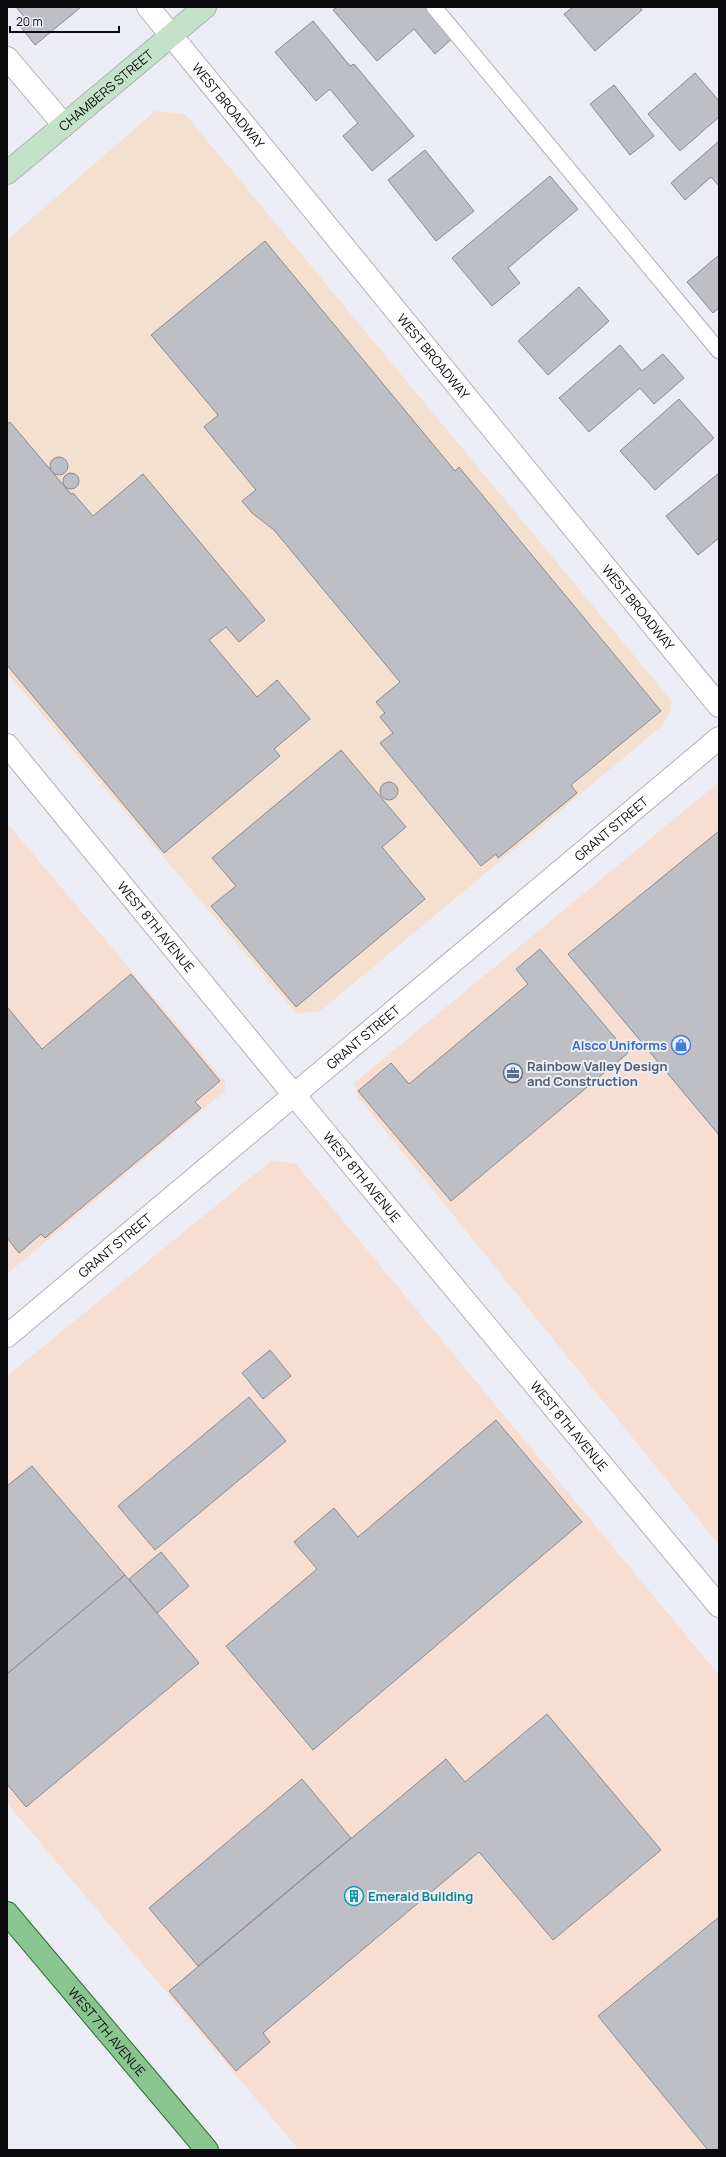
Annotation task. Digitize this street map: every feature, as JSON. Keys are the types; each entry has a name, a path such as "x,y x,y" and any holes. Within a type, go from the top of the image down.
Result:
{"main road":[{"name":"CHAMBERS STREET","path":"7,174 205,7"},
{"name":"WEST 7TH AVENUE","path":"7,1913 207,2150"}],"street":[{"name":"WEST BROADWAY","path":"148,7 719,706"},
{"path":"7,58 64,125"},
{"name":"GRANT STREET","path":"7,1336 719,738"},
{"name":"WEST 8TH AVENUE","path":"7,745 294,1095 719,1606"}],"lane":[{"path":"434,7 719,351"}],"shaded area":[{"path":"155,111 185,114 671,700 671,709 663,725 319,1012 296,1013 7,673 7,240"},
{"path":"719,782 719,1545 358,1097 354,1083"},
{"path":"7,823 225,1082 225,1091 7,1274"},
{"path":"272,1160 296,1164 719,1675 719,2150 299,2150 7,1803 7,1376"}],"building":[{"path":"16,7 81,7 35,45 20,26 27,20"},
{"path":"337,7 429,7 454,37 435,54 414,29 377,61 333,10"},
{"path":"573,7 640,7 642,10 595,51 564,14"},
{"path":"313,21 350,66 354,64 414,136 372,171 343,136 358,123 330,89 316,101 275,52"},
{"path":"695,73 719,101 719,117 680,151 648,114"},
{"path":"614,85 654,136 630,155 590,104"},
{"path":"719,141 719,186 711,177 685,200 671,183"},
{"path":"425,150 474,211 436,241 388,180"},
{"path":"550,176 578,209 508,268 520,283 492,306 452,258"},
{"path":"265,241 455,471 459,467 661,711 571,785 577,793 498,858 496,854 481,866 380,743 393,733 380,717 385,713 376,702 400,682 274,530 252,513 242,501 256,490 204,427 218,415 151,335"},
{"path":"719,255 719,308 713,313 687,282"},
{"path":"579,287 609,321 548,375 518,341"},
{"path":"620,345 642,371 663,354 684,378 654,404 640,388 589,432 559,398"},
{"path":"679,399 714,438 655,490 620,451"},
{"path":"10,422 71,494 73,493 93,516 143,474 265,620 239,642 226,627 209,640 257,697 277,680 310,719 274,749 280,756 164,853 7,665 7,424"},
{"path":"59,457 65,460 68,466 65,472 59,475 53,472 50,466 53,460"},
{"path":"71,473 78,478 79,481 74,488 71,489 64,484 63,481 68,474"},
{"path":"719,473 719,538 698,555 666,516"},
{"path":"341,750 406,827 382,847 425,899 296,1007 211,906 236,886 212,858"},
{"path":"389,782 395,785 398,791 395,797 389,800 383,797 380,791 383,785"},
{"name":"Alsco Uniforms","path":"719,831 719,1135 568,954"},
{"name":"Rainbow Valley Design and Construction","path":"540,949 628,1053 451,1201 358,1091 391,1063 409,1084 528,984 516,969"},
{"path":"131,974 220,1081 195,1102 201,1108 45,1238 41,1234 19,1253 7,1238 7,1007 42,1049"},
{"path":"270,1350 291,1376 263,1399 242,1373"},
{"path":"249,1397 286,1441 155,1550 118,1506"},
{"path":"496,1420 582,1522 313,1750 226,1646 317,1569 294,1542 334,1508 358,1537"},
{"path":"32,1466 125,1575 7,1674 7,1486"},
{"path":"161,1552 189,1586 157,1613 129,1579"},
{"path":"125,1575 199,1663 26,1807 7,1784 7,1674"},
{"name":"Emerald Building","path":"547,1714 661,1850 553,1940 479,1852 263,2033 270,2042 236,2071 169,1991 446,1759 465,1782"},
{"path":"302,1779 351,1838 198,1966 149,1908"},
{"path":"719,1917 719,2150 708,2150 598,2016"}],"place":[{"name":"Alsco Uniforms","path":"681,1045"},
{"name":"Rainbow Valley Design and Construction","path":"513,1073"},
{"name":"Emerald Building","path":"354,1896"}]}
